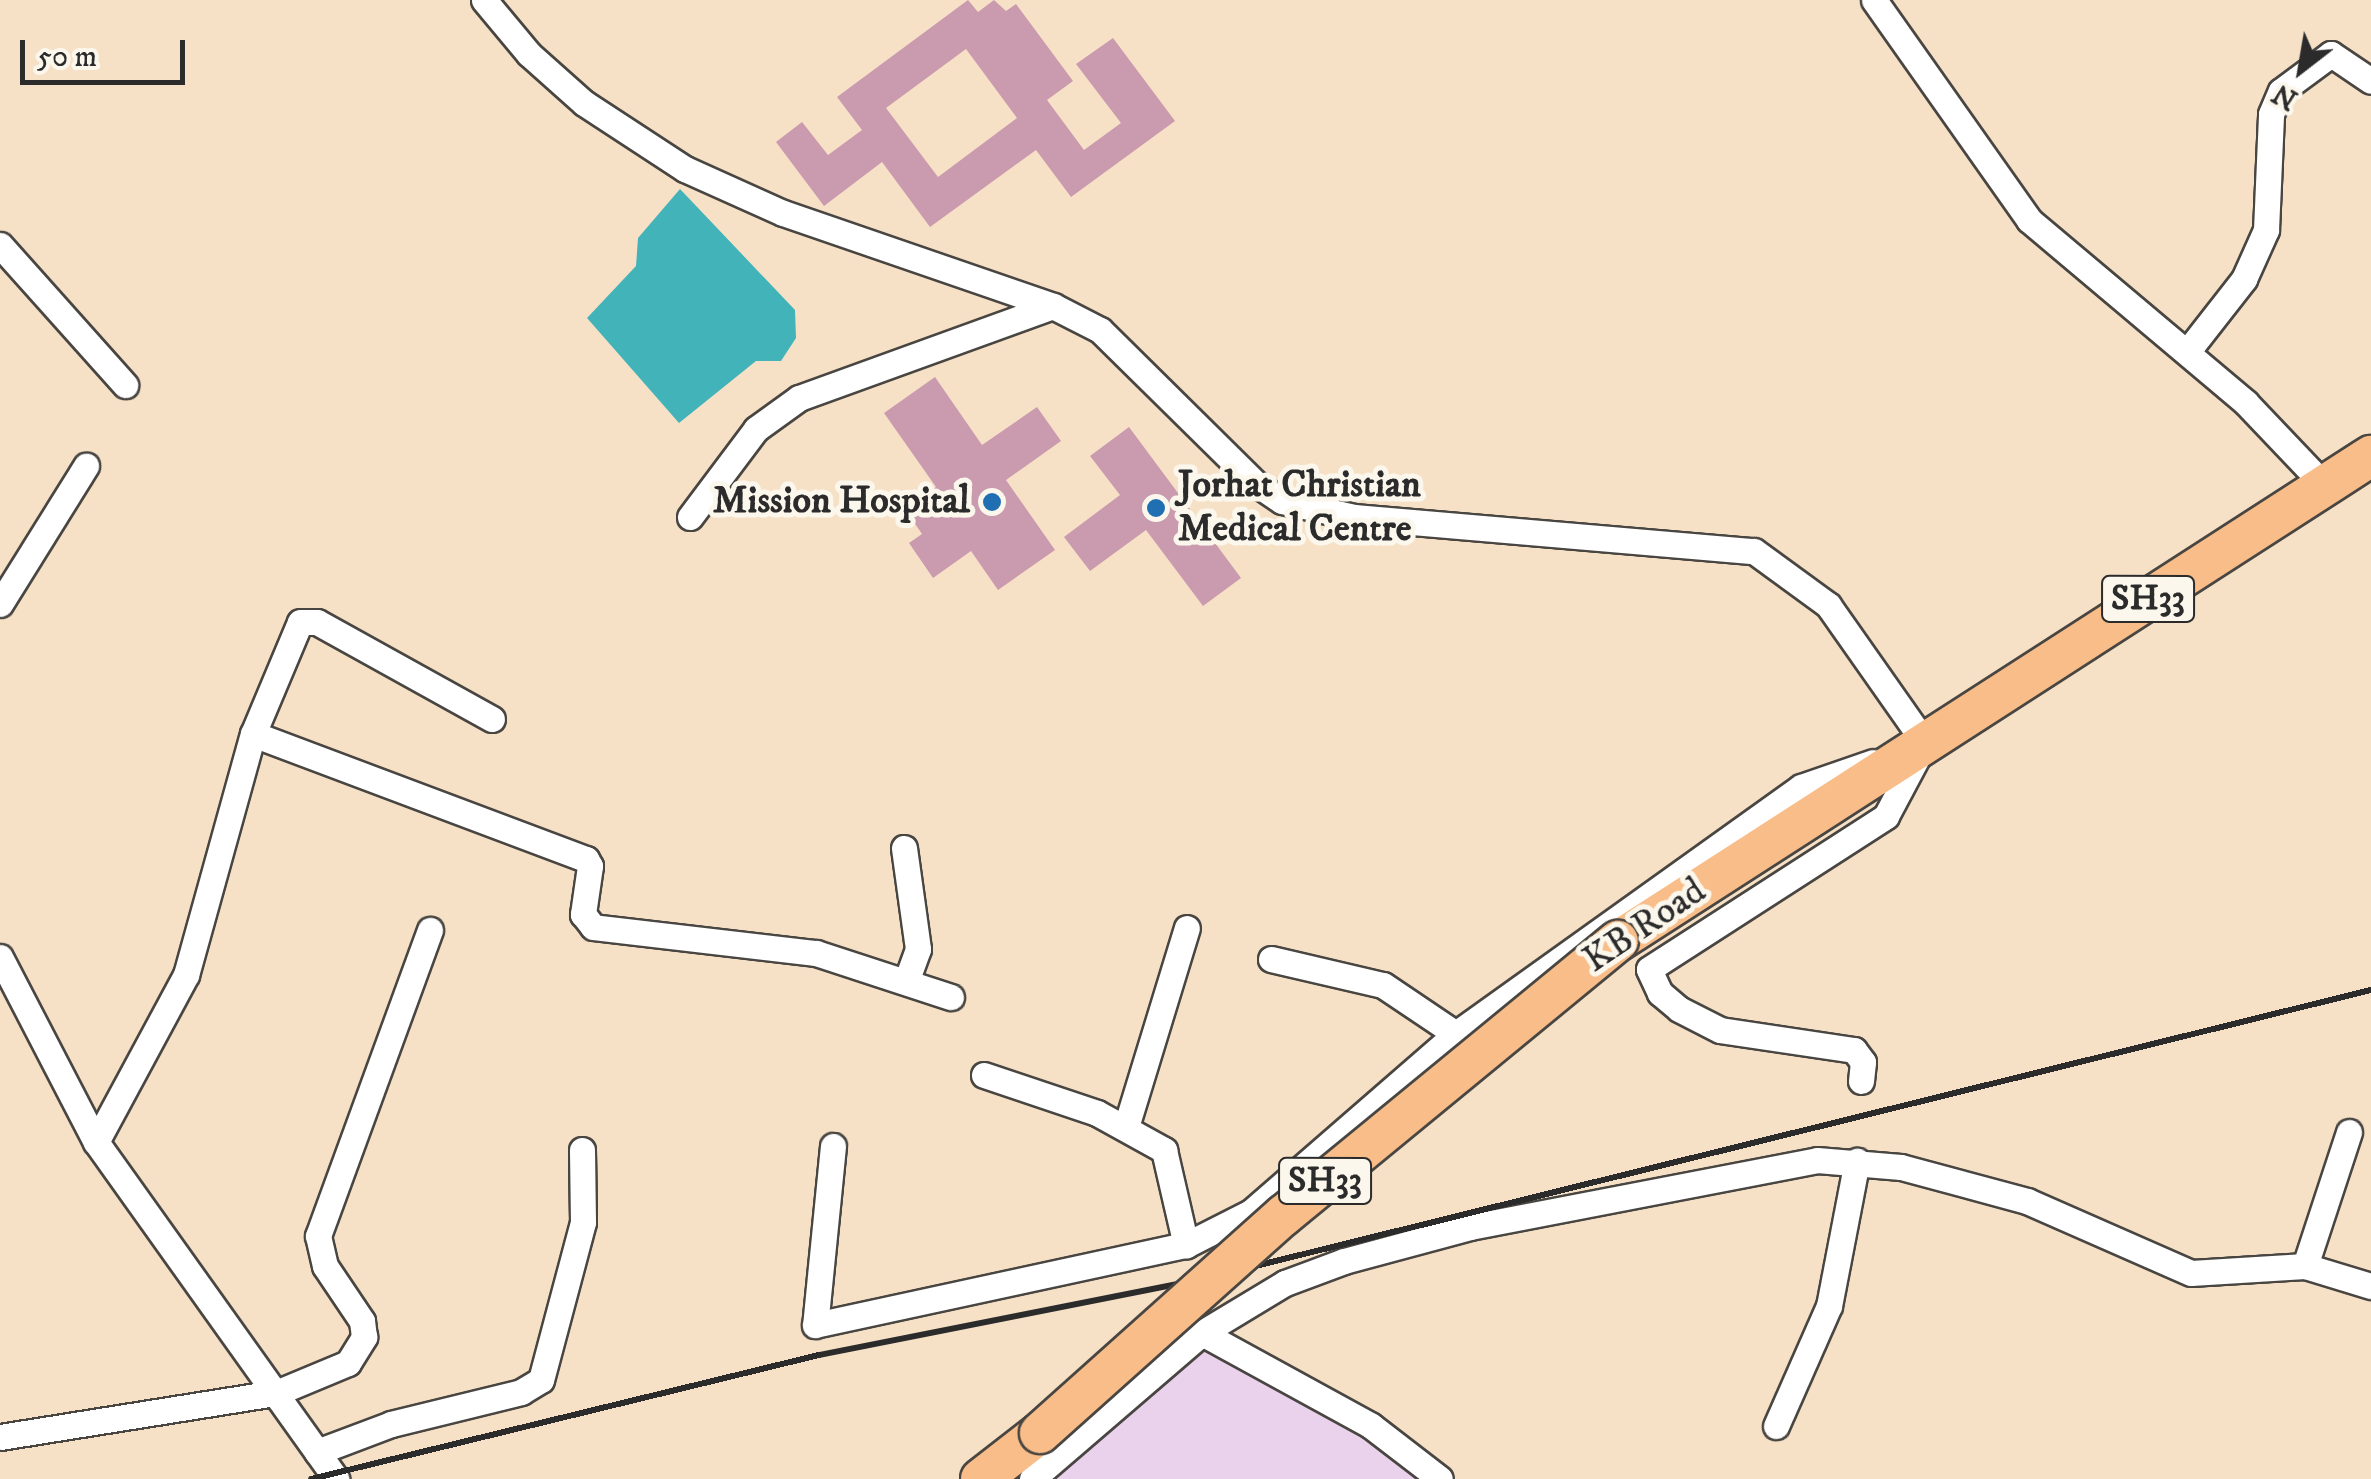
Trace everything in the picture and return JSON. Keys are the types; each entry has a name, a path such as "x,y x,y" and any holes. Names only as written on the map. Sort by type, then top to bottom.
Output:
{"main road":[{"name":"KB Road","path":"980,1479 1572,976 2371,456"}],"street":[{"path":"484,0 529,54 584,103 685,169 783,213 1052,306 1100,330 1129,354 1255,483 1307,510 1754,551 1828,605 1925,744"},
{"path":"1874,0 2029,220 2082,272 2187,352 2265,421 2324,485"},
{"path":"2187,352 2244,279 2266,230 2271,114 2281,91 2332,54 2371,80"},
{"path":"0,245 125,385"},
{"path":"690,516 756,428 798,398 1052,306"},
{"path":"0,604 86,466"},
{"path":"96,1142 186,975 253,734 295,629 308,619 492,718"},
{"path":"253,734 586,859 590,866 583,914 605,931 816,953 951,997"},
{"path":"833,1146 815,1325 1186,1245 1251,1212 1456,1034 1802,786 1925,744"},
{"path":"1861,1081 1863,1062 1854,1050 1720,1030 1679,1009 1660,993 1649,968 1886,816 1925,744"},
{"path":"904,848 918,948 907,980"},
{"path":"1126,1127 1188,928"},
{"path":"0,1438 276,1393 331,1374 348,1363 364,1337 362,1321 325,1266 318,1236 430,930"},
{"path":"0,957 96,1142 336,1479"},
{"path":"1271,959 1383,985 1456,1034"},
{"path":"984,1076 1126,1127 1169,1158 1186,1245"},
{"path":"2304,1266 2350,1132"},
{"path":"317,1452 392,1424 522,1392 541,1380 584,1222 582,1150"},
{"path":"1776,1426 1829,1306 1857,1161"},
{"path":"1032,1479 1202,1333 1310,1272 1470,1227 1781,1166 1857,1161 1901,1167 2064,1212 2191,1273 2304,1266 2371,1286"},
{"path":"1202,1333 1370,1425 1434,1477"}],"shaded area":[{"path":"1177,1337 1336,1417 1424,1479 1008,1479"}],"water":[{"path":"680,189 795,310 796,338 781,361 756,361 679,423 587,318 636,266 638,238"}],"building":[{"path":"968,0 978,12 994,0 1006,11 1016,4 1073,81 1047,100 1084,150 1121,123 1076,64 1113,38 1175,121 1071,197 1036,150 930,227 882,162 824,206 776,142 802,122 828,155 862,130 837,97","holes":["966,49 1017,118 938,177 886,108"]},
{"path":"935,377 982,445 1037,407 1061,441 1006,480 1055,550 998,590 971,551 933,578 909,543 922,534 905,509 936,487 884,413"},
{"path":"1129,427 1241,578 1203,606 1146,530 1090,571 1064,537 1120,495 1090,456"}],"railway":[{"path":"311,1479 819,1355 1207,1278 2371,990"}],"place":[{"name":"Mission Hospital","path":"992,502"},
{"name":"Jorhat Christian Medical Centre","path":"1156,508"}]}
